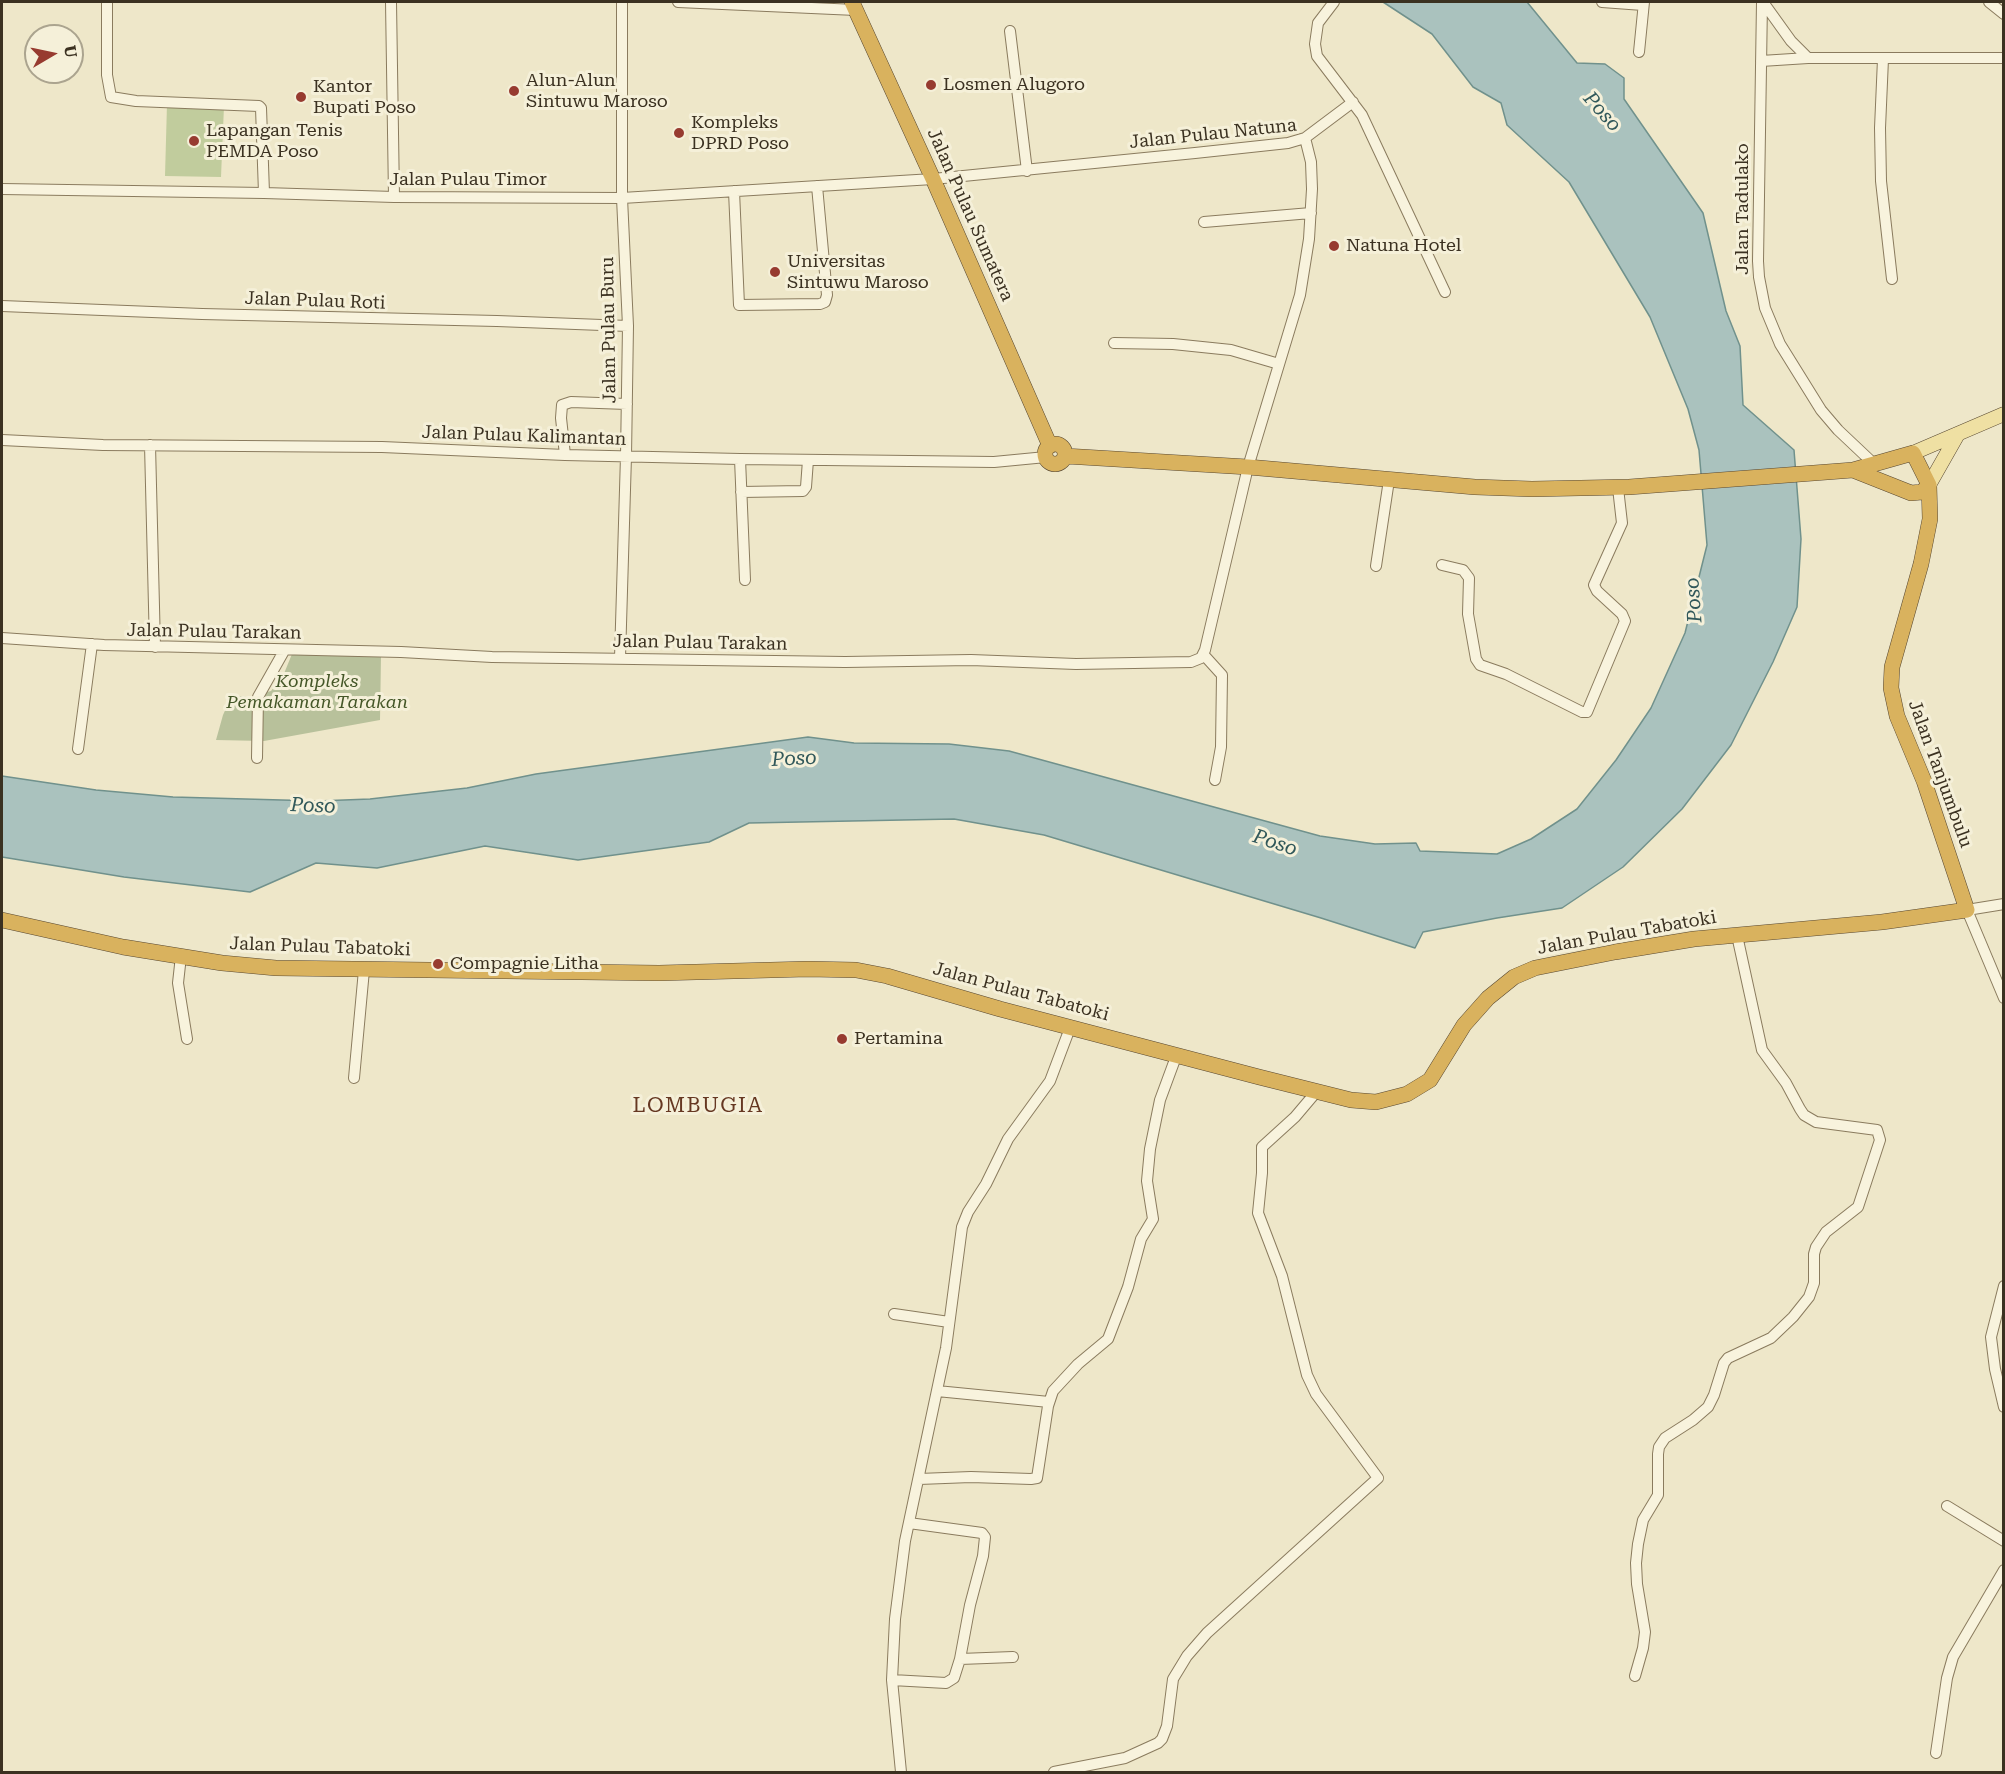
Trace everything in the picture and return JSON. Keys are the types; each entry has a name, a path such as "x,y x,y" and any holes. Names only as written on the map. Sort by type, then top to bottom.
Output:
{"highway":[{"name":"Jalan Pulau Sumatera","path":"854,5 933,179 1048,452"},
{"path":"1048,452 1059,445 1064,450 1065,456 1248,467 1389,480 1532,489 1623,488 1853,470 1913,453 1929,485 1922,492 1911,493 1853,470"},
{"path":"1891,460 1902,482 1930,509"},
{"name":"Jalan Tanjumbulu","path":"1929,485 1929,531 1922,564 1892,667 1891,688 1897,716 1924,781 1967,910"},
{"name":"Jalan Pulau Tabatoki","path":"2,920 123,946 254,967 659,973 856,970 887,976 1070,1028 1351,1100 1376,1102 1407,1094 1430,1080 1464,1026 1488,998 1514,977 1535,968 1652,945 1882,922 1967,910"}],"main road":[{"path":"1913,453 2004,414"},
{"path":"1929,485 1958,434"}],"street":[{"path":"107,2 107,75 111,97 136,101 259,106 261,108 264,193"},
{"path":"391,2 394,197"},
{"name":"Jalan Pulau Buru","path":"620,658 628,326 622,198 622,2"},
{"path":"678,2 854,5"},
{"path":"1334,2 1318,23 1316,52 1323,67 1353,102 1365,121 1445,292"},
{"path":"1602,2 1644,3 1639,52"},
{"path":"1762,2 1791,41 1808,58"},
{"name":"Jalan Tadulako","path":"1762,2 1758,261 1761,292 1780,344 1821,410 1838,430 1874,464"},
{"path":"1989,2 2004,14"},
{"path":"1010,31 1027,171"},
{"path":"1761,61 1808,58 2004,58"},
{"path":"1883,59 1880,129 1881,181 1892,279"},
{"path":"1305,138 1353,102"},
{"name":"Jalan Pulau Natuna","path":"933,179 1288,143 1305,138 1311,162 1311,213 1304,276 1248,467"},
{"name":"Jalan Pulau Timor","path":"2,189 394,197 622,198 933,179"},
{"path":"734,191 739,305 820,304 825,302 827,295 817,186"},
{"path":"1204,222 1311,213"},
{"name":"Jalan Pulau Roti","path":"2,306 202,315 628,326"},
{"path":"1114,343 1173,344 1231,350 1279,364"},
{"path":"565,455 562,405 571,402 627,404"},
{"name":"Jalan Pulau Kalimantan","path":"2,440 81,444 382,447 565,455 808,460 994,462 1048,452"},
{"path":"150,445 155,647"},
{"path":"740,459 745,580"},
{"path":"741,492 803,491 806,487 808,460"},
{"path":"1215,780 1221,747 1222,675 1203,654 1248,467"},
{"path":"1376,566 1389,480"},
{"path":"1442,565 1463,570 1469,578 1468,614 1476,659 1480,665 1522,681 1582,712 1587,712 1625,621 1622,614 1597,591 1594,585 1622,523 1623,488"},
{"name":"Jalan Pulau Tarakan","path":"2,638 155,647 367,651 492,657 845,662 971,660 1076,664 1184,663 1197,660 1203,654"},
{"path":"78,749 92,644"},
{"path":"257,758 258,697 284,651"},
{"path":"2004,904 1967,910 2004,998"},
{"path":"1635,1676 1645,1632 1636,1563 1643,1520 1659,1495 1659,1447 1665,1438 1708,1407 1724,1362 1728,1358 1771,1338 1790,1321 1809,1297 1814,1283 1816,1247 1826,1232 1858,1207 1880,1140 1877,1130 1816,1122 1804,1115 1786,1083 1762,1050 1738,940 1735,936"},
{"path":"181,956 178,983 187,1039"},
{"path":"354,1078 364,970"},
{"path":"901,1773 892,1680 895,1619 905,1541 937,1391 962,1227 1008,1139 1050,1081 1070,1028"},
{"path":"919,1479 971,1477 1036,1479 1049,1402 1059,1383 1078,1364 1106,1342 1121,1308 1142,1239 1154,1219 1148,1186 1148,1170 1160,1100 1177,1054"},
{"path":"1054,1773 1125,1758 1158,1743 1167,1726 1173,1679 1187,1656 1207,1633 1378,1478 1316,1394 1306,1376 1282,1276 1258,1213 1262,1147 1295,1117 1317,1091"},
{"path":"2004,1286 1991,1337 1995,1369 2004,1407"},
{"path":"894,1314 949,1322"},
{"path":"937,1391 1049,1402"},
{"path":"1947,1506 2004,1541"},
{"path":"892,1680 949,1683 955,1677 970,1605 982,1566 984,1535 981,1533 909,1523"},
{"path":"1936,1753 1947,1678 1953,1657 2004,1570"},
{"path":"960,1659 1013,1657"}],"green space":[{"name":"Lapangan Tenis PEMDA Poso","path":"167,104 224,106 221,177 165,176"},
{"name":"Kompleks Pemakaman Tarakan","path":"292,654 381,655 380,720 264,741 216,740 232,695 248,697 271,691 283,676"}],"water":[{"name":"Poso","path":"1383,2 1527,2 1577,63 1605,64 1624,78 1624,99 1703,213 1726,311 1740,346 1743,405 1794,450 1801,539 1797,607 1773,662 1731,745 1682,809 1623,867 1562,908 1423,932 1415,948 1044,835 954,819 749,823 709,842 578,860 485,846 377,868 316,863 250,892 124,877 2,857 2,776 96,790 173,797 318,801 370,799 467,788 536,774 808,737 854,743 949,744 1009,751 1320,836 1375,844 1416,843 1420,851 1497,854 1531,839 1577,809 1616,760 1651,708 1685,633 1707,545 1699,450 1688,409 1650,317 1569,182 1507,125 1501,103 1473,87 1432,34"}],"place":[{"name":"Losmen Alugoro","path":"931,85"},
{"name":"Alun-Alun Sintuwu Maroso","path":"514,91"},
{"name":"Kantor Bupati Poso","path":"301,97"},
{"name":"Kompleks DPRD Poso","path":"679,133"},
{"name":"Lapangan Tenis PEMDA Poso","path":"194,141"},
{"name":"Natuna Hotel","path":"1334,246"},
{"name":"Universitas Sintuwu Maroso","path":"775,272"},
{"name":"Compagnie Litha","path":"438,964"},
{"name":"Pertamina","path":"842,1039"}],"district":[{"name":"LOMBUGIA","path":"698,1106"}]}
